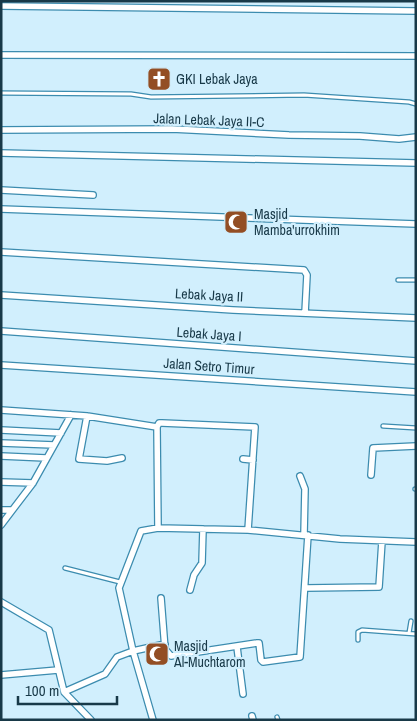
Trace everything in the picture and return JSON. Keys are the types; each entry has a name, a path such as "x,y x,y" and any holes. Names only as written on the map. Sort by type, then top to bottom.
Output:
{"street":[{"path":"1,6 416,11"},
{"path":"1,55 416,56"},
{"name":"Jalan Lebak Jaya II-C","path":"1,130 172,129 399,139 416,137"},
{"path":"1,153 416,163"},
{"path":"1,190 93,195"},
{"path":"1,209 416,224"},
{"path":"1,252 304,270 308,275 305,313"},
{"name":"Lebak Jaya II","path":"1,294 416,318"},
{"name":"Lebak Jaya I","path":"1,331 416,361"},
{"name":"Jalan Setro Timur","path":"1,365 416,392"},
{"path":"1,410 88,416 157,427"},
{"path":"1,525 33,483 71,415"},
{"path":"88,416 79,459 107,462 122,458"},
{"path":"158,528 157,427 160,423 255,427 248,530"},
{"path":"1,430 61,433"},
{"path":"1,443 54,445"},
{"path":"370,475 375,447 416,446"},
{"path":"1,456 46,458"},
{"path":"243,459 253,460"},
{"path":"160,598 166,652 174,657 258,643 263,662 301,656 300,631 306,588 306,535 305,489 300,476"},
{"path":"1,482 33,483"},
{"path":"1,510 12,510"},
{"path":"153,720 122,606 120,582 139,532 158,528 248,530 416,542"},
{"path":"190,590 194,575 202,563 203,529"},
{"path":"306,588 379,588 382,541"},
{"path":"1,602 49,630 64,692 91,720"},
{"path":"64,692 104,674 117,657 133,651 165,644"},
{"path":"237,646 243,694"},
{"path":"1,675 58,670"}],"lane":[{"path":"1,93 131,94 170,97 304,95 416,104"},
{"path":"398,280 416,280"},
{"path":"383,426 416,428"},
{"path":"66,568 120,582"},
{"path":"409,633 410,621"},
{"path":"358,640 358,632 362,630 416,634"}],"place":[{"name":"GKI Lebak Jaya","path":"159,79"},
{"name":"Masjid Mamba'urrokhim","path":"236,222"},
{"name":"Masjid Al-Muchtarom","path":"157,654"}]}
